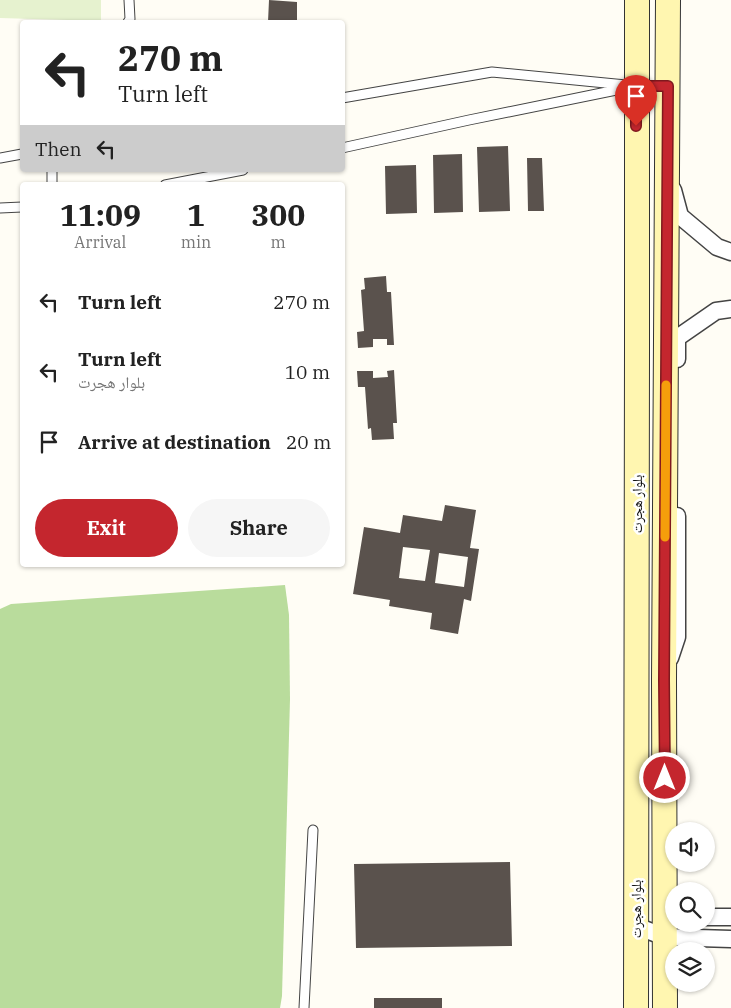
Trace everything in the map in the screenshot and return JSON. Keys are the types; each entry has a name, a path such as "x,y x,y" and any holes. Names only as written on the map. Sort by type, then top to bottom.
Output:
{"main road":[{"name":"بلوار هجرت","path":"636,0 638,265 636,1008"},
{"name":"بلوار هجرت","path":"667,882 664,680 668,0"},
{"path":"636,86 668,86"},
{"name":"بلوار هجرت","path":"665,1008 668,932"}],"street":[{"path":"668,169 680,216 717,247 731,252"},
{"path":"664,680 676,636 677,338 716,311 731,309"},
{"path":"715,917 731,917"},
{"path":"636,926 665,923"},
{"path":"703,932 731,939"}],"lane":[{"path":"129,0 129,20"},
{"path":"345,97 492,72 636,86"},
{"path":"345,147 636,86"},
{"path":"0,158 20,154"},
{"path":"181,182 233,172"},
{"path":"0,208 20,208"},
{"path":"304,1008 313,830"}],"green space":[{"path":"0,0 101,0 101,20 0,18"},
{"path":"285,585 289,615 290,699 282,996 280,1008 0,1008 0,609 11,604"}],"building":[{"path":"269,0 297,2 297,20 268,20"},
{"path":"508,146 510,211 479,212 477,147"},
{"path":"462,154 463,212 434,213 433,155"},
{"path":"527,158 542,158 544,211 528,211"},
{"path":"416,165 417,213 386,214 385,166"},
{"path":"386,276 387,292 391,292 394,345 387,345 387,339 373,339 373,347 358,348 357,332 364,331 361,290 365,289 364,278"},
{"path":"394,370 397,423 393,423 394,439 372,440 371,428 368,429 365,387 358,387 357,371 373,371 373,378 388,377 387,371"},
{"path":"445,505 476,510 470,548 479,549 471,601 464,599 458,634 430,629 432,613 389,606 390,600 353,594 364,527 400,533 403,515 442,521","holes":["403,547 430,550 425,581 399,578","439,553 468,557 464,587 435,583"]},
{"path":"510,862 512,946 356,948 354,864"},
{"path":"374,998 442,998 442,1008 374,1008"}],"slow traffic":[{"path":"665,537 666,385"}],"route":[{"path":"636,126 636,86 668,86 665,778"}]}
